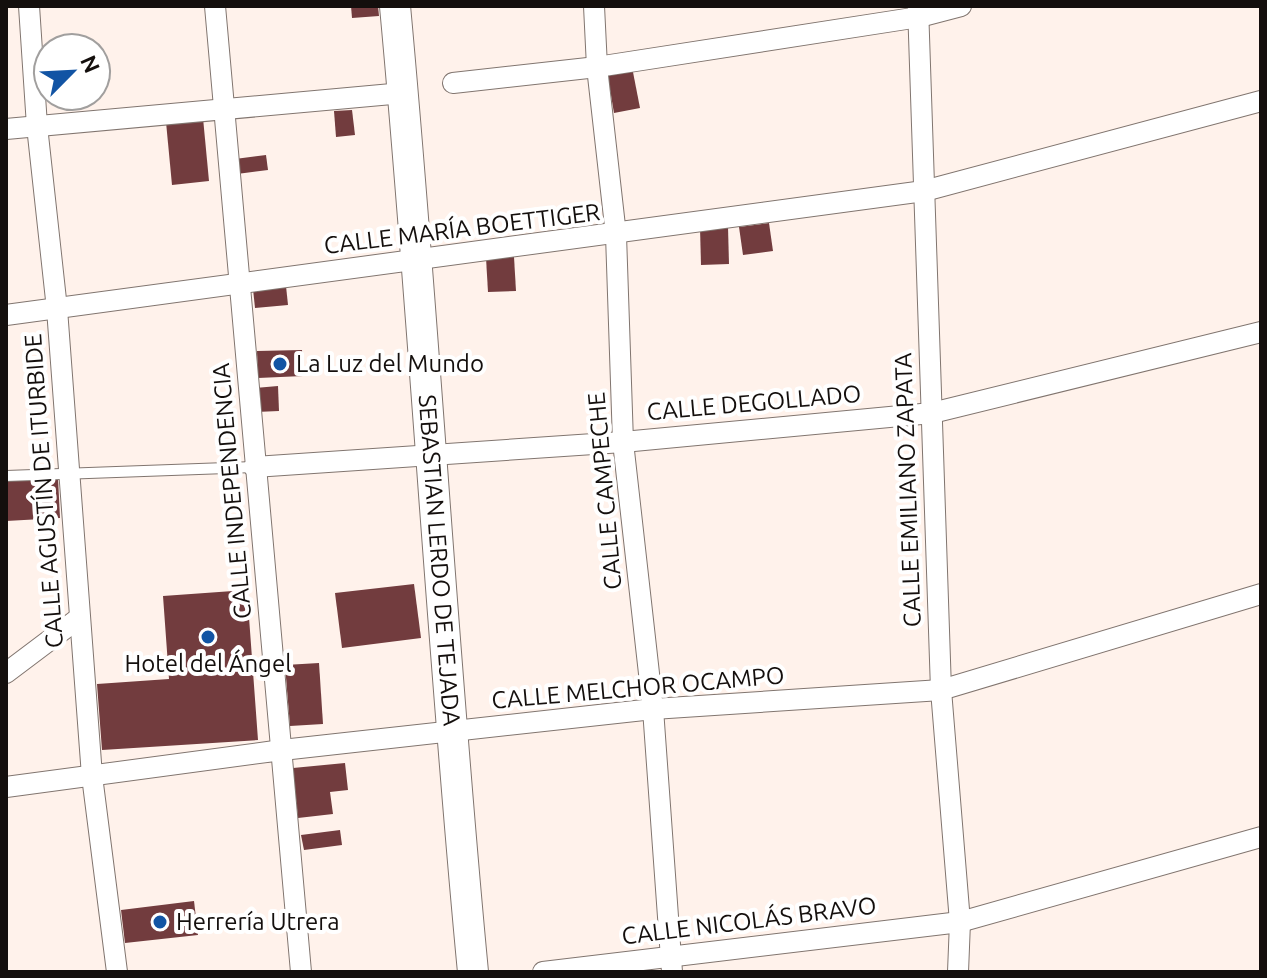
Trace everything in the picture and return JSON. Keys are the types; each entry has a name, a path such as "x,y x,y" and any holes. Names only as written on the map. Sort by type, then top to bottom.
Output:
{"main road":[{"name":"SEBASTIAN LERDO DE TEJADA","path":"395,6 414,261 434,455 450,732 473,972"}],"street":[{"name":"CALLE AGUSTÍN DE ITURBIDE","path":"29,6 37,126 57,309 92,776 117,972"},
{"name":"CALLE INDEPENDENCIA","path":"215,6 301,972"},
{"name":"CALLE CAMPECHE","path":"594,6 597,67 616,235 623,442 653,709 672,964"},
{"path":"453,83 597,67 961,6"},
{"name":"CALLE EMILIANO ZAPATA","path":"918,11 941,690 960,922 958,972"},
{"path":"6,129 403,93"},
{"name":"CALLE MARÍA BOETTIGER","path":"6,315 924,191 1261,101"},
{"name":"CALLE DEGOLLADO","path":"254,467 623,442 932,413 1261,332"},
{"name":"CALLE MELCHOR OCAMPO","path":"6,787 282,750 653,709 941,690 1261,594"},
{"path":"6,673 79,618"},
{"name":"CALLE NICOLÁS BRAVO","path":"543,972 672,964 960,922 1261,837"}],"lane":[{"name":"CALLE DEGOLLADO","path":"6,476 254,467"}],"building":[{"path":"351,6 378,6 379,16 352,18"},
{"path":"632,67 640,108 614,113 607,72"},
{"path":"352,110 355,135 336,137 334,111"},
{"path":"203,118 209,181 172,185 166,122"},
{"path":"266,155 268,170 237,174 235,159"},
{"path":"769,223 773,251 743,255 739,227"},
{"path":"700,227 728,227 729,264 701,265"},
{"path":"514,257 516,291 488,292 486,258"},
{"path":"286,286 288,305 255,308 253,289"},
{"name":"La Luz del Mundo","path":"302,350 303,376 258,378 257,351"},
{"path":"278,386 279,411 256,412 255,388"},
{"path":"58,478 60,518 6,521 6,480"},
{"path":"414,584 421,638 342,648 335,593"},
{"name":"Hotel del Ángel","path":"247,590 258,740 102,750 97,684 169,679 163,596"},
{"path":"319,663 323,724 290,726 285,665"},
{"path":"345,763 348,790 330,792 333,814 298,818 293,768"},
{"path":"340,830 342,845 304,850 301,835"},
{"name":"Herrería Utrera","path":"194,901 198,935 125,943 121,910"}],"place":[{"name":"La Luz del Mundo","path":"280,364"},
{"name":"Hotel del Ángel","path":"208,637"},
{"name":"Herrería Utrera","path":"160,922"}]}
